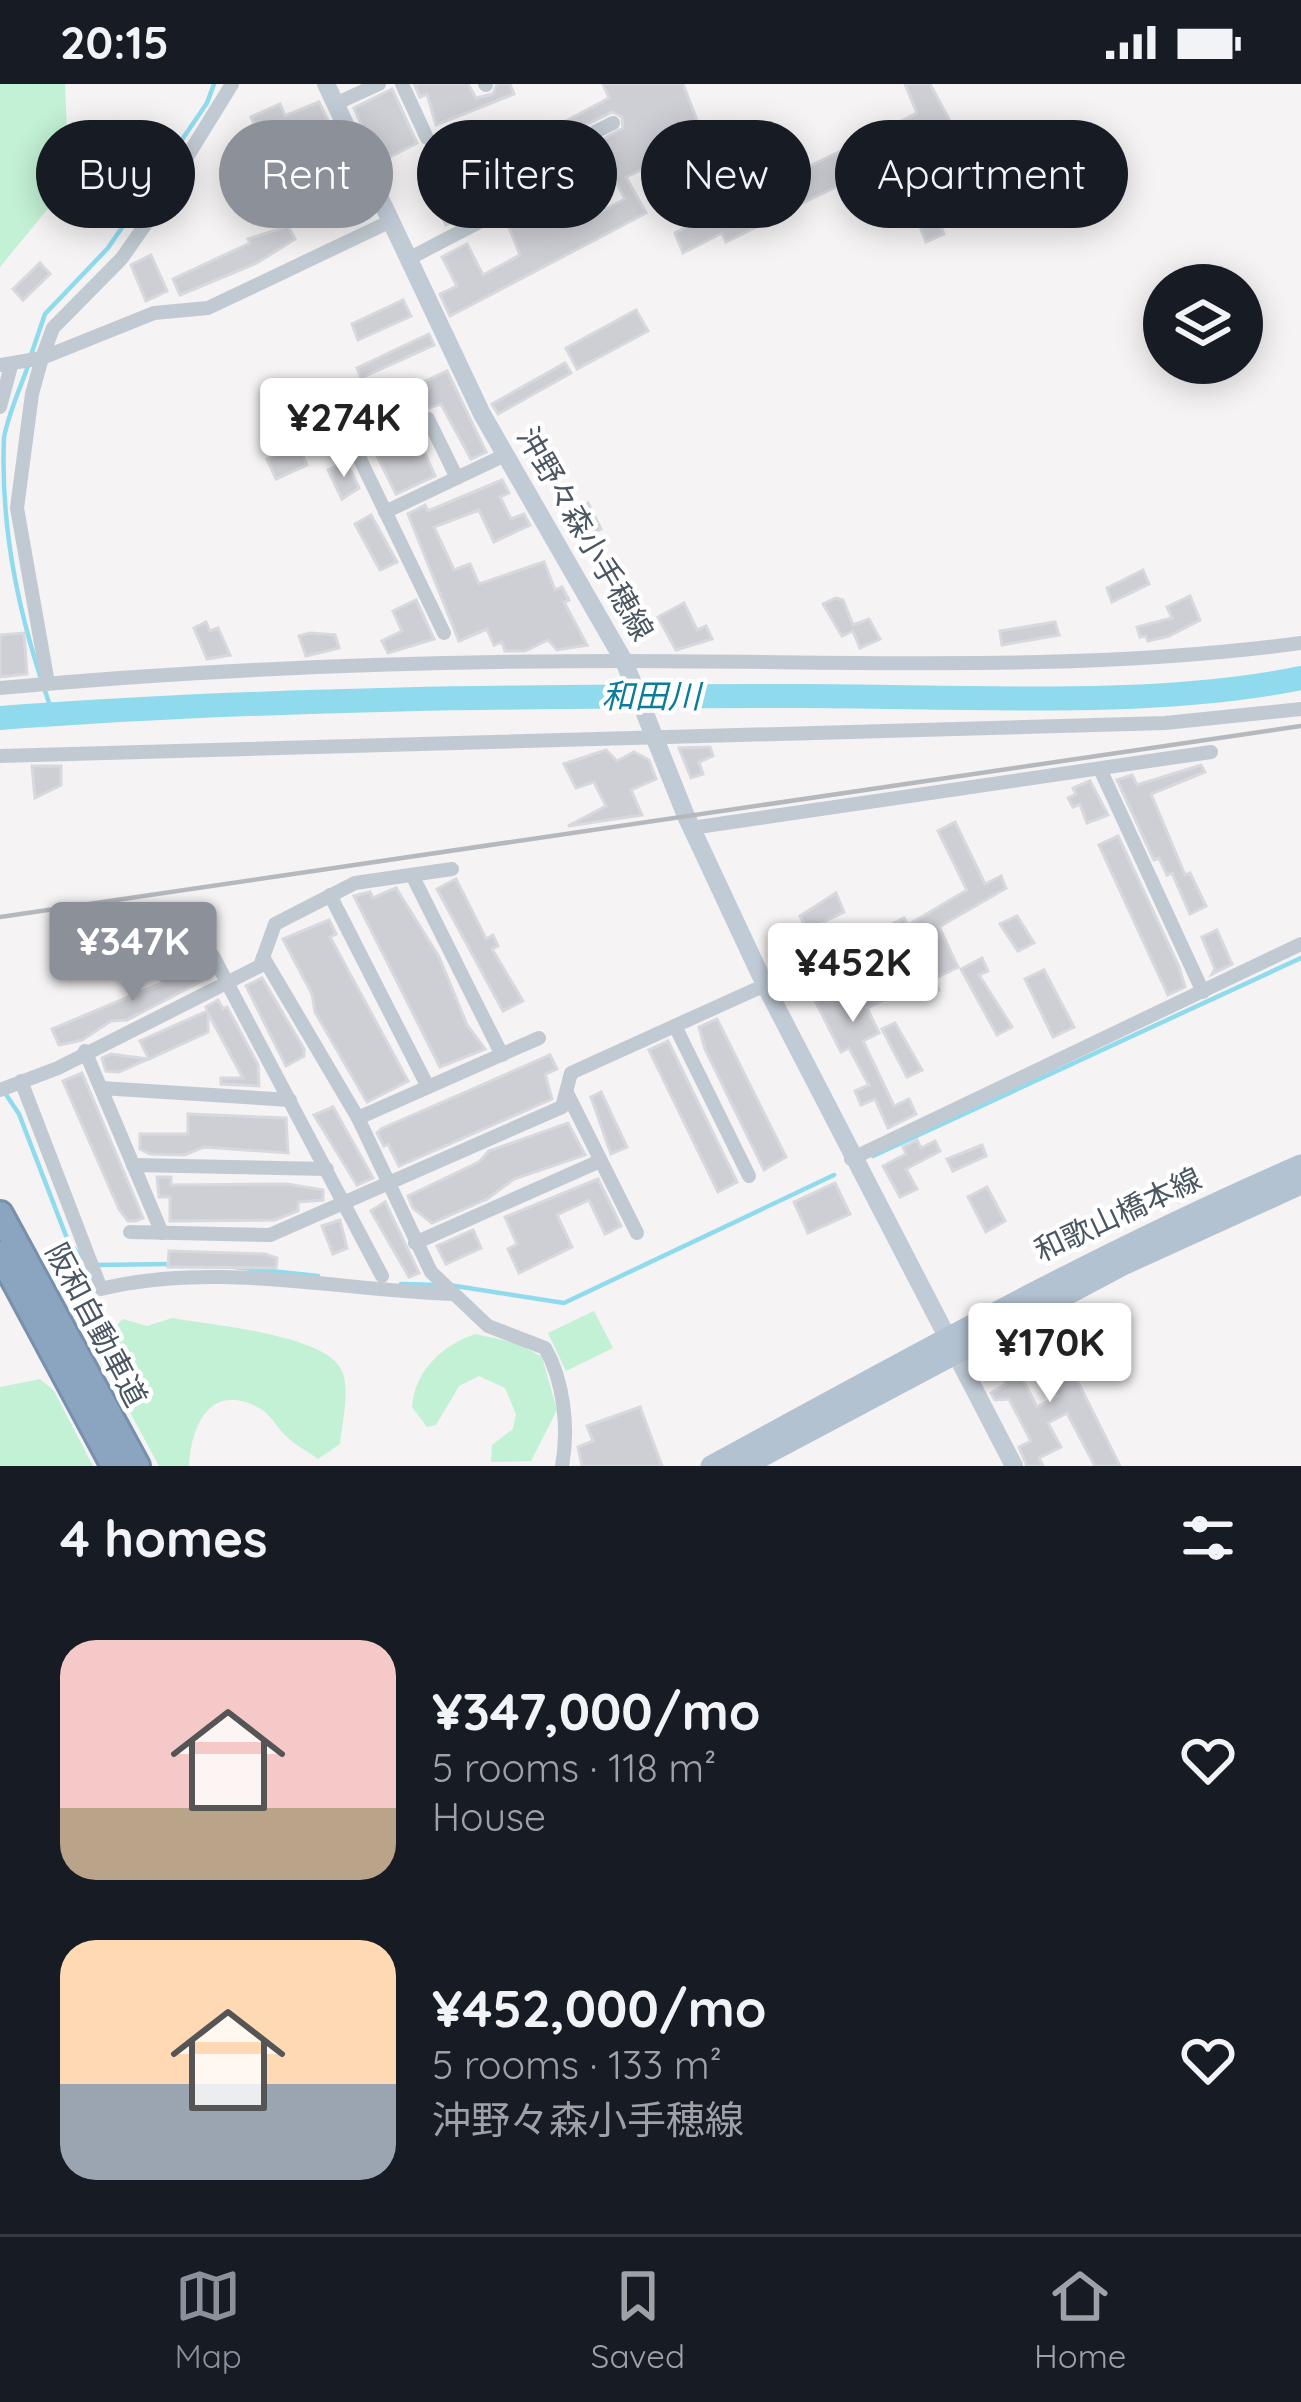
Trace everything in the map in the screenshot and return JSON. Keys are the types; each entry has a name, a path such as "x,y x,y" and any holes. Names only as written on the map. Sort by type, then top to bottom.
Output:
{"highway":[{"name":"阪和自動車道","path":"0,1214 137,1466"},
{"name":"阪和自動車道","path":"0,1254 114,1466"}],"main road":[{"name":"沖野々森小手穂線","path":"326,84 343,120"},
{"name":"沖野々森小手穂線","path":"393,222 505,455 626,665 691,828 765,986 1014,1466"},
{"name":"和歌山橋本線","path":"744,1466 1106,1251 1301,1165"},
{"name":"和歌山橋本線","path":"711,1466 948,1345 1301,1184"}],"street":[{"path":"48,683 17,508 32,394 43,358 53,328 122,258 232,84"},
{"path":"335,104 379,84"},
{"path":"402,84 419,120"},
{"path":"0,407 6,365 43,358 154,314 208,308 375,228"},
{"path":"410,258 468,228"},
{"path":"428,419 457,478"},
{"path":"356,453 444,633"},
{"path":"385,512 505,455"},
{"path":"0,688 626,665 1184,658 1301,643"},
{"path":"0,756 650,730 1166,723 1301,709"},
{"path":"691,828 1211,752"},
{"path":"1100,769 1204,992"},
{"path":"0,1090 260,965 274,924 355,883 452,869"},
{"path":"412,875 502,1055"},
{"path":"330,896 428,1087"},
{"path":"851,1159 1301,944"},
{"path":"213,956 382,1276"},
{"path":"262,958 358,1118 431,1272 488,1326 545,1348 556,1373 564,1417 562,1466"},
{"path":"130,1232 270,1235 562,1107 571,1073 765,986"},
{"path":"675,1026 748,1176"},
{"path":"358,1118 539,1039"},
{"path":"86,1052 162,1233"},
{"path":"21,1081 101,1289 143,1279 363,1284 452,1294"},
{"path":"101,1088 290,1100"},
{"path":"566,1093 637,1233"},
{"path":"416,1243 600,1161"},
{"path":"133,1165 327,1169"}],"green space":[{"path":"0,84 65,84 66,120 36,120 36,223 0,267"},
{"path":"594,1311 613,1348 566,1371 548,1333"},
{"path":"172,1318 290,1339 330,1357 341,1369 345,1386 340,1444 318,1459 263,1411 228,1400 216,1404 199,1423 189,1466 159,1466 99,1355 100,1341 123,1319 147,1326"},
{"path":"475,1334 517,1343 542,1357 557,1410 531,1461 491,1462 492,1445 513,1429 516,1414 505,1388 479,1376 459,1386 436,1425 427,1427 412,1407 418,1382 432,1361"},
{"path":"40,1379 54,1391 93,1466 0,1466 0,1387"}],"building":[{"path":"414,84 468,84 476,98 493,94 497,84 510,84 514,94 449,120 435,120 427,94 420,97"},
{"path":"603,84 683,84 697,120 641,120 641,170 626,177 641,204 641,216 450,316 440,294 457,286 442,257 467,244 483,275 520,255 509,228 617,228 617,203 625,199 617,184 617,131 623,128 622,117 612,112 596,120 568,120 609,98"},
{"path":"905,84 930,84 950,120 903,120 917,113"},
{"path":"392,89 417,143 393,155 393,120 359,120 354,108"},
{"path":"319,102 328,120 251,117 280,104 285,116"},
{"path":"835,154 835,187 811,199 811,166"},
{"path":"289,228 295,239 257,263 180,295 173,279 250,243 248,239"},
{"path":"685,228 754,228 726,242 722,233 683,253 675,233"},
{"path":"920,228 942,228 944,234 926,242"},
{"path":"151,255 167,291 146,301 131,265"},
{"path":"40,263 50,274 23,300 13,289"},
{"path":"403,300 411,316 358,340 352,324"},
{"path":"636,310 648,331 577,369 566,348"},
{"path":"429,334 434,345 361,378 357,368"},
{"path":"565,363 571,373 498,414 492,404"},
{"path":"447,371 486,452 471,459 441,404 424,409 410,419 435,476 396,494 368,438 345,449 331,425"},
{"path":"298,445 307,465 276,479 267,459"},
{"path":"346,461 359,488 342,499 328,470"},
{"path":"502,480 509,493 500,497 511,519 524,514 530,525 494,542 479,510 434,527 454,570 470,564 479,584 544,562 555,590 562,587 569,600 564,602 587,645 557,650 548,640 525,651 505,651 502,642 494,645 487,629 459,641 408,514 425,505 428,511"},
{"path":"588,503 601,529 584,537 571,513"},
{"path":"371,515 397,562 380,570 355,524"},
{"path":"1143,570 1149,584 1112,602 1107,588"},
{"path":"1190,596 1200,620 1169,636 1148,641 1140,637 1137,627 1172,618 1167,607"},
{"path":"416,600 434,639 388,653 382,641 402,631 393,611"},
{"path":"843,600 853,625 869,619 880,639 860,648 853,631 842,636 823,604"},
{"path":"684,603 697,630 706,626 712,639 676,650 658,617"},
{"path":"206,622 210,631 218,628 230,655 207,659 194,628"},
{"path":"1055,622 1059,635 1002,645 1000,631"},
{"path":"24,633 27,674 0,677 0,635"},
{"path":"335,635 339,648 306,656 299,636"},
{"path":"710,747 713,756 699,762 703,774 691,778 679,748"},
{"path":"606,750 617,761 634,752 649,760 656,779 631,790 642,815 568,826 606,806 594,782 576,788 564,764"},
{"path":"1201,765 1205,772 1151,794 1185,875 1190,873 1206,906 1190,914 1172,873 1167,875 1159,858 1154,860 1117,780 1132,775 1137,785"},
{"path":"32,766 61,766 61,785 35,798"},
{"path":"1090,781 1108,815 1087,823 1080,804 1073,807 1068,798 1076,794 1073,788"},
{"path":"955,822 985,884 1001,876 1006,888 939,927 958,967 934,979 939,990 924,998 890,925 904,918 908,925 967,890 938,831"},
{"path":"1118,836 1179,967 1185,987 1168,995 1099,845"},
{"path":"456,879 486,939 493,935 498,946 492,949 523,1001 503,1011 437,889"},
{"path":"396,888 439,957 467,1025 485,1049 440,1067 354,896 370,892 373,898"},
{"path":"836,893 844,912 807,930 800,916"},
{"path":"1017,916 1034,943 1018,951 1000,924"},
{"path":"329,920 336,934 330,937 408,1081 367,1102 315,1012 312,994 283,939"},
{"path":"1217,930 1232,964 1212,974 1215,969 1202,937"},
{"path":"856,946 862,958 846,968 859,994 879,986 886,999 867,1008 879,1033 863,1041 894,1106 909,1099 916,1114 888,1128 875,1099 861,1105 855,1091 869,1085 849,1048 841,1052 799,969"},
{"path":"982,958 988,971 979,975 1012,1027 997,1035 961,969"},
{"path":"202,959 211,976 127,1020 111,1021 82,1040 59,1045 52,1029 162,983 160,978"},
{"path":"1044,970 1074,1027 1053,1037 1025,979"},
{"path":"262,978 304,1049 304,1056 286,1066 246,986"},
{"path":"218,1000 223,1009 227,1007 258,1065 259,1086 221,1084 221,1078 243,1078 208,1013 208,1032 149,1059 140,1041 207,1011"},
{"path":"717,1019 786,1157 764,1170 705,1049 699,1027"},
{"path":"895,1023 922,1070 907,1077 882,1029"},
{"path":"668,1041 737,1182 718,1192 649,1050"},
{"path":"111,1054 148,1059 119,1072 106,1071 102,1058"},
{"path":"550,1055 557,1069 545,1074 552,1099 399,1166 377,1133 381,1129"},
{"path":"82,1073 143,1218 136,1221 128,1221 119,1209 63,1081"},
{"path":"601,1092 627,1147 611,1154 591,1097"},
{"path":"333,1107 373,1178 357,1185 314,1115"},
{"path":"188,1114 286,1118 288,1153 204,1147 184,1155 150,1154 140,1149 140,1134 188,1134"},
{"path":"568,1123 585,1155 514,1179 487,1199 432,1223 413,1208 408,1196 479,1162 489,1151"},
{"path":"917,1140 921,1148 935,1141 940,1151 906,1169 917,1189 900,1197 883,1166 906,1154 903,1147"},
{"path":"982,1145 986,1156 953,1171 947,1159"},
{"path":"157,1177 171,1177 171,1185 287,1184 323,1190 323,1200 298,1202 298,1211 274,1220 170,1221 170,1197 159,1197"},
{"path":"598,1179 621,1226 605,1234 589,1200 557,1215 572,1247 519,1273 508,1249 517,1244 505,1217"},
{"path":"835,1183 850,1214 808,1233 794,1202"},
{"path":"987,1187 1005,1221 986,1232 968,1197"},
{"path":"385,1202 419,1273 409,1277 371,1211"},
{"path":"340,1220 347,1248 333,1254 322,1226"},
{"path":"473,1230 481,1248 446,1264 437,1246"},
{"path":"169,1251 265,1254 277,1258 276,1268 168,1267"},
{"path":"1052,1343 1080,1386 1120,1466 1095,1466 1067,1413 1048,1423 1061,1447 1039,1458 1043,1466 1027,1466 1019,1447 1031,1441 1009,1399 995,1400 991,1393 1006,1384 996,1364","holes":["1043,1365 1058,1396 1037,1407 1021,1376"]},
{"path":"640,1407 662,1466 582,1466 578,1447 593,1441 587,1426"}],"waterway":[{"path":"31,355 45,314 108,248 207,103 214,84"},
{"path":"28,366 4,438 5,509 22,613 53,714"},
{"name":"和田川","path":"0,718 400,700 1118,697 1243,688 1301,678"},
{"path":"873,1156 1301,958"},
{"path":"3,1090 19,1114 68,1241 82,1258"},
{"path":"449,1285 564,1303 834,1175"},
{"path":"96,1265 169,1264"},
{"path":"234,1267 318,1276"},
{"path":"401,1284 438,1285"}],"railway":[{"path":"0,917 1301,726"}]}
